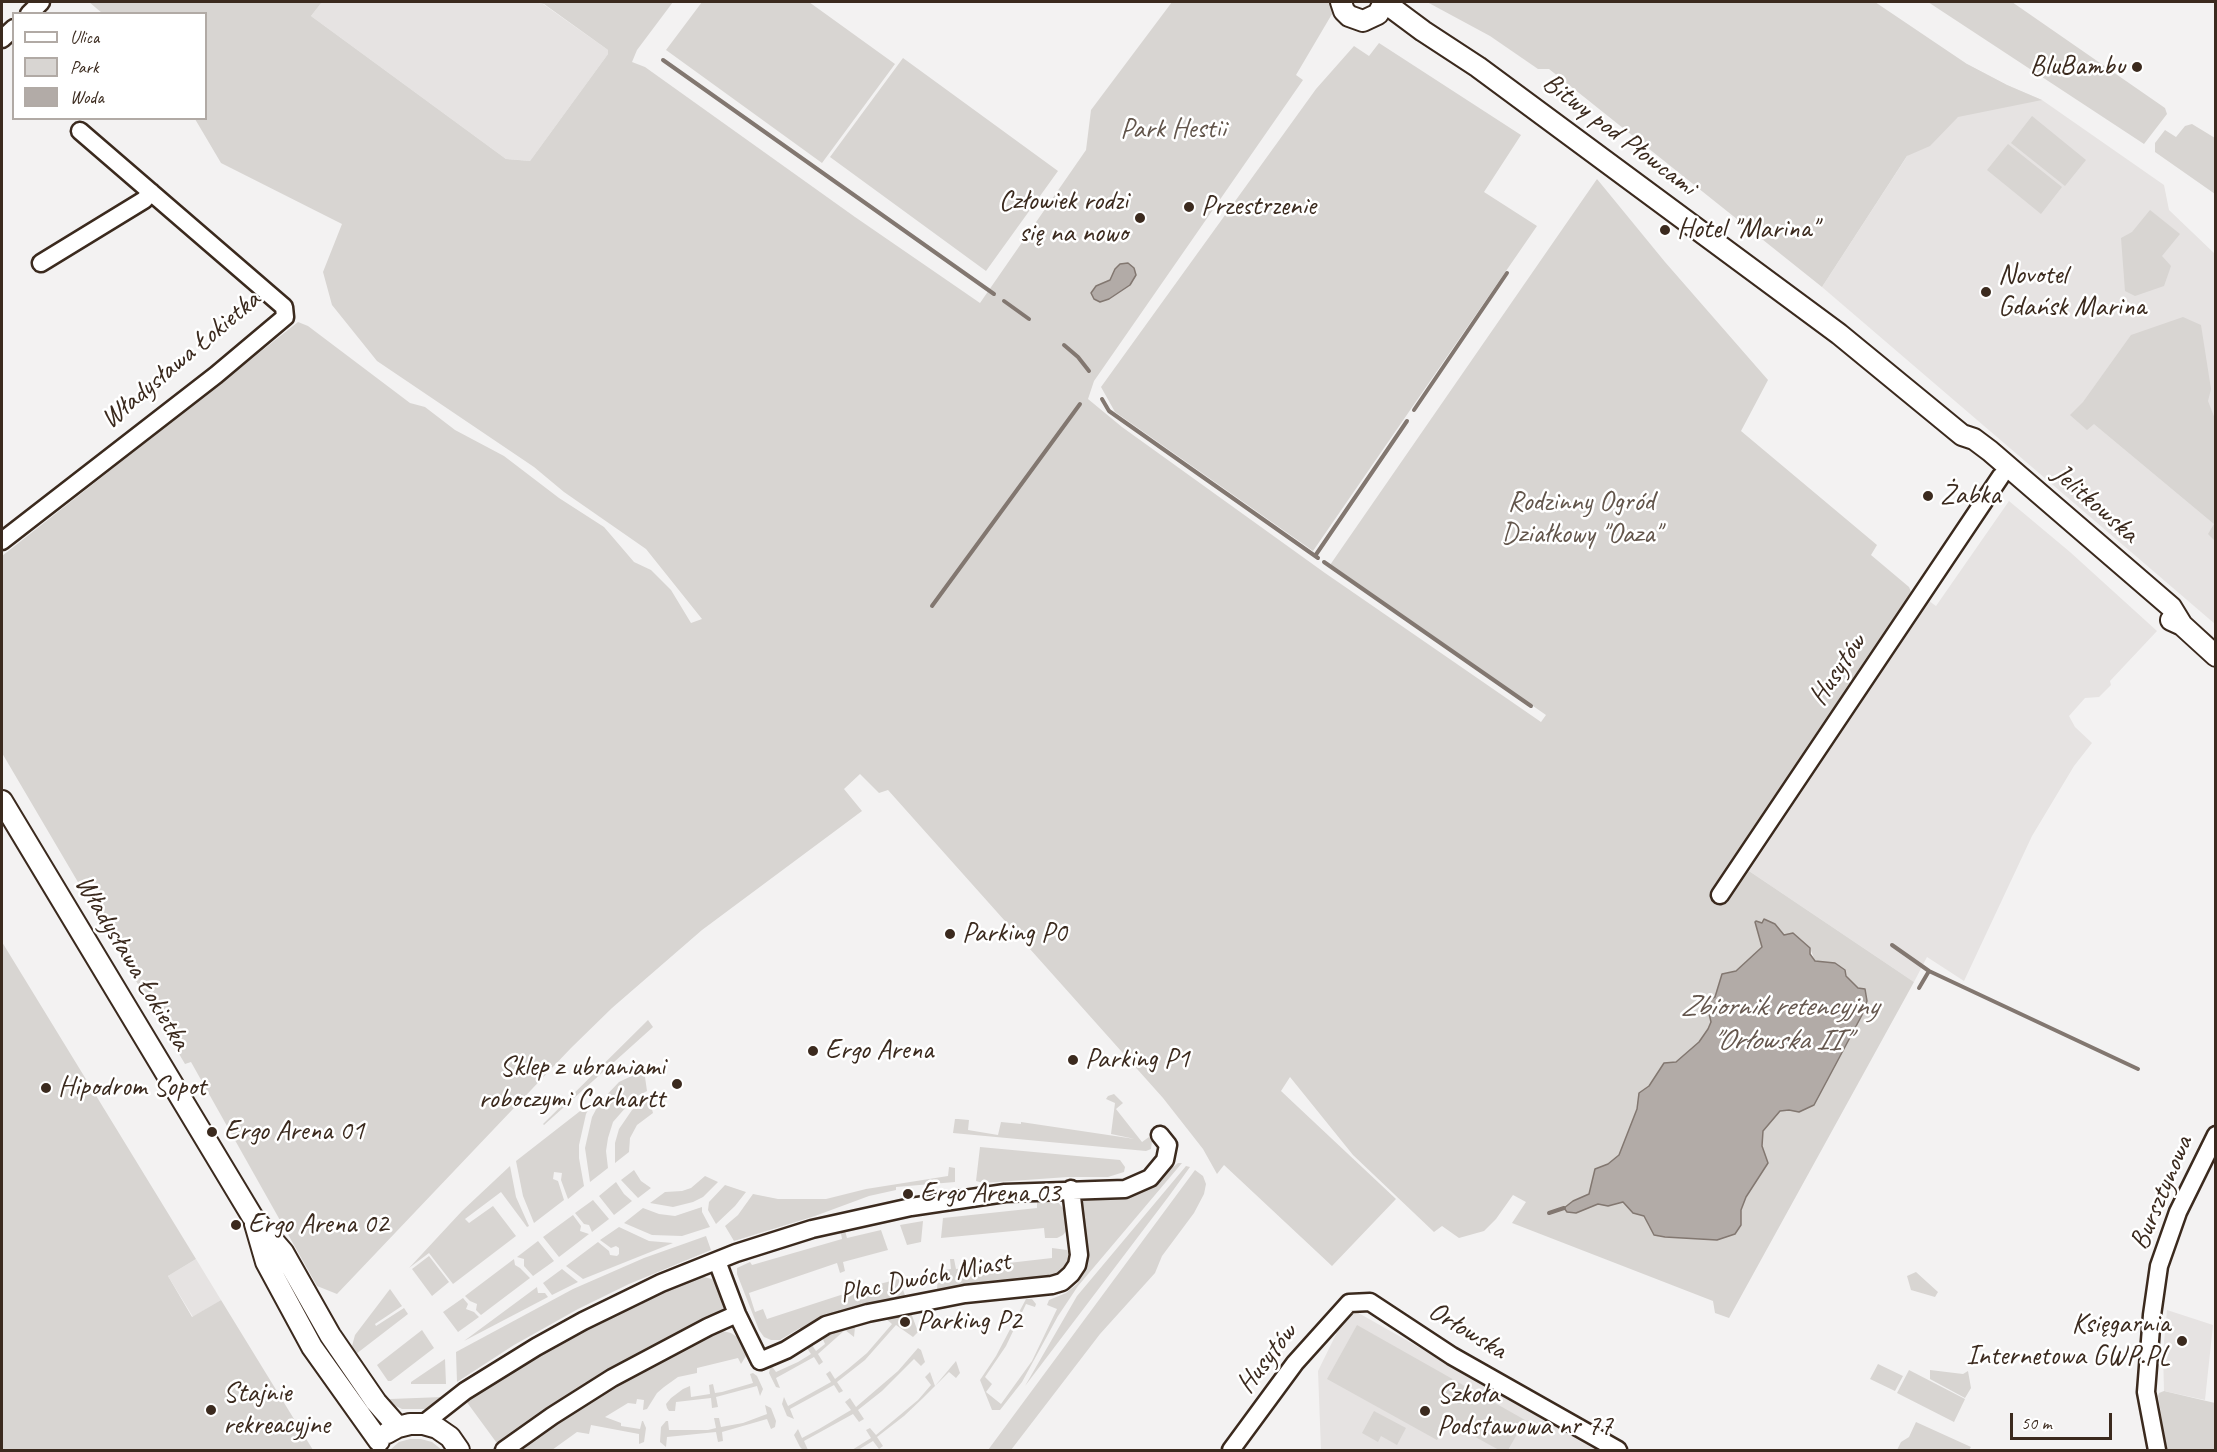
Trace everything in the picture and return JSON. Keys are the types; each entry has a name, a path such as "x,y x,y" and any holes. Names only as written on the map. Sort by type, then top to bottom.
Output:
{"street":[{"path":"1341,2 1344,11 1355,20 1363,21 1382,6"},
{"name":"Bitwy pod Płowcami","path":"1382,6 1487,74 1807,311"},
{"name":"Władysława Łokietka","path":"2,541 216,375 285,317 284,307 80,131"},
{"path":"41,263 144,200 151,192"},
{"name":"Jelitkowska","path":"1807,311 1962,435 1974,439 2000,459 2171,607 2182,625 2216,656"},
{"name":"Jelitkowska","path":"1962,435 1967,449 2086,547 2165,617 2182,625"},
{"name":"Husytów","path":"1720,895 2001,476"},
{"name":"Władysława Łokietka","path":"2,801 252,1216 283,1252 330,1335 376,1402 398,1427"},
{"name":"Bursztynowa","path":"2157,1450 2146,1392 2159,1266 2178,1212 2216,1135"},
{"path":"423,1424 465,1392 574,1326 629,1298 717,1261 812,1229 910,1207 1005,1194 1071,1189 1125,1189 1150,1178 1165,1161 1168,1145 1160,1136"},
{"name":"Plac Dwóch Miast","path":"717,1261 737,1314 760,1361 786,1350 826,1325 858,1316 936,1298 1053,1285 1062,1282 1077,1265 1079,1255 1071,1189"},
{"name":"Władysława Łokietka","path":"252,1216 266,1262 312,1347 376,1446"},
{"name":"Orłowska","path":"1349,1303 1370,1302 1452,1356 1618,1450"},
{"name":"Husytów","path":"1231,1450 1295,1363 1349,1303"},
{"path":"504,1450 612,1378 737,1314"},
{"path":"376,1446 398,1427 423,1424 437,1428 450,1437 459,1450"}],"shaded area":[{"path":"322,2 534,2 543,4 608,50 608,54 530,161 506,159 311,16"},
{"path":"1967,64 2042,100 2164,185 2169,210 2215,254 2215,624 1822,287"},
{"path":"2009,501 2070,552 2157,631 2110,681 2111,685 2099,697 2085,698 2069,716 2075,727 2092,743 2074,766 2032,836 1964,981 1927,957 1914,982 1749,871 1929,601 1936,606"},
{"path":"196,1259 221,1300 193,1317 168,1276"},
{"path":"2167,1310 2213,1325 2205,1400 2164,1391 2163,1353"},
{"name":"Szkoła Podstawowa nr 77","path":"1355,1311 1600,1450 1321,1450 1318,1371 1345,1316"}],"green space":[{"path":"89,2 322,2 311,16 506,159 530,161 608,54 608,50 544,4 534,2 673,2 637,50 632,62 645,67 980,303 1086,150 1091,110 1172,2 1331,2 1332,14 1296,75 1303,80 1094,381 1088,399 1122,427 1325,573 1541,722 1546,715 1330,565 1597,179 1665,262 1768,380 1741,431 1877,545 1871,555 1909,587 1912,594 1714,891 1726,899 1749,871 1914,982 1729,1318 1715,1313 1713,1301 1512,1223 1526,1202 1513,1195 1496,1219 1484,1231 1459,1238 1442,1226 1434,1232 1353,1155 1290,1077 1281,1091 1396,1199 1332,1266 1224,1165 1217,1174 1203,1149 1163,1098 888,790 879,793 860,774 844,789 862,811 702,930 612,1008 571,1048 337,1294 317,1286 191,1062 185,1064 2,753 2,556 298,322 308,326 410,403 425,407 455,430 504,456 559,498 604,527 634,562 651,570 671,590 691,623 702,619 646,549 564,492 534,467 377,361 332,305 323,272 342,224 221,163 196,120 207,120 207,12 101,12","holes":["1755,922 1775,924 1784,935 1800,940 1810,948 1815,961 1835,963 1858,988 1799,1112 1779,1111 1763,1131 1762,1146 1768,1163 1746,1197 1741,1210 1741,1225 1717,1240 1665,1237 1649,1227 1644,1216 1633,1213 1623,1202 1608,1206 1598,1204 1576,1213 1564,1208 1589,1194 1595,1169 1619,1156 1637,1109 1639,1093 1649,1086 1664,1063 1676,1062 1699,1042 1708,1029 1711,1022 1706,1001 1715,997 1722,974 1736,971 1762,946"]},
{"path":"702,2 809,2 895,64 822,163 666,50"},
{"path":"1427,2 1875,2 1967,64 2042,100 1958,117 1930,146 1907,156 1822,287 1549,69 1538,69 1490,36"},
{"path":"1928,2 2012,2 2165,108 2167,114 2144,144"},
{"path":"1379,43 1521,135 1484,192 1537,226 1313,551 1115,412 1101,387 1316,89 1354,46 1369,56"},
{"path":"903,58 1058,171 986,271 830,157"},
{"path":"2032,116 2086,160 2065,186 2011,143"},
{"path":"2192,124 2215,138 2215,194 2155,152 2155,143 2165,130 2176,137 2185,126"},
{"path":"2008,144 2062,187 2041,214 1987,170"},
{"path":"2150,210 2180,234 2162,256 2171,266 2164,286 2135,296 2125,291 2121,238 2132,232"},
{"path":"2183,317 2201,325 2211,389 2208,401 2215,419 2215,541 2208,534 2214,524 2094,424 2087,430 2070,415 2083,402 2131,335"},
{"name":"Hipodrom Sopot","path":"2,942 196,1259 168,1276 192,1317 221,1300 313,1450 2,1450"},
{"path":"648,1020 653,1027 543,1124"},
{"path":"644,1070 647,1091 634,1098 613,1122 606,1151 608,1168 590,1182 585,1148 592,1117 600,1102 619,1082"},
{"path":"1114,1094 1123,1103 1116,1109 1142,1142 1149,1137 1152,1141 1151,1149 1146,1151 953,1133 955,1119 958,1119 969,1120 968,1130 998,1135 1001,1122 1021,1124 1021,1122 1135,1139 1111,1134 1115,1103 1106,1099"},
{"path":"649,1099 653,1113 637,1125 630,1138 629,1152 615,1163 615,1143 619,1129 632,1110"},
{"path":"593,1101 586,1114 579,1145 584,1186 568,1199 561,1180 562,1173 554,1172 553,1179 558,1181 564,1200 534,1223 523,1196 516,1161"},
{"path":"980,1147 1120,1160 1125,1167 1124,1172 1108,1177 1068,1177 983,1183 976,1181"},
{"path":"1178,1163 1182,1163 1078,1286 1058,1316 1022,1382 1000,1410 992,1410 980,1380 996,1356 1026,1299 1032,1299 1036,1304 1035,1307 1026,1304 1006,1346 985,1377 992,1384 986,1392 1001,1404 1032,1361 1057,1309 1047,1305 1049,1300 1066,1293 1077,1284 1083,1274 1086,1256 1081,1210 1083,1201 1089,1196 1158,1180"},
{"path":"510,1166 516,1197 529,1226 527,1227 501,1192 465,1219 469,1223 493,1206 516,1236 453,1284 429,1253 409,1268 462,1211"},
{"path":"1186,1166 1190,1167 1025,1386 1077,1296"},
{"path":"949,1167 955,1168 955,1182 896,1187 896,1190 869,1196 815,1216 734,1241 725,1226 738,1215 753,1194 778,1199 826,1199 866,1189 948,1176"},
{"path":"634,1170 641,1181 651,1188 638,1198 621,1180"},
{"path":"1195,1170 1203,1176 1206,1184 1204,1194 1194,1213 1162,1256 1155,1273 1100,1334 1011,1450 988,1450"},
{"path":"705,1176 718,1182 703,1197 693,1202 673,1207 650,1203 665,1192 691,1188"},
{"path":"616,1182 632,1201 614,1215 599,1196"},
{"path":"725,1185 746,1192 716,1224 708,1210 709,1202"},
{"path":"1047,1197 1056,1200 1068,1214 1068,1229 1057,1238 1045,1238 1044,1228 941,1238 943,1218 1037,1208 1037,1198"},
{"path":"593,1200 609,1219 592,1232 589,1225 584,1224 575,1213"},
{"path":"702,1207 702,1212 710,1227 682,1236 652,1235 624,1223 643,1208 659,1214 675,1216"},
{"path":"573,1215 581,1226 580,1231 589,1234 559,1257 543,1237"},
{"path":"923,1221 921,1242 907,1245 900,1225"},
{"path":"619,1227 649,1241 673,1243 583,1279 566,1266 598,1242 609,1251 610,1255 617,1256 619,1248 616,1246 611,1248 600,1240"},
{"path":"844,1227 847,1238 881,1230 888,1250 843,1262 845,1271 840,1273 837,1263 749,1293 755,1312 763,1309 767,1319 856,1290 854,1280 857,1279 860,1289 899,1279 906,1298 802,1332 800,1328 780,1340 764,1337 759,1330 737,1274 737,1268 750,1262 752,1265 842,1239 840,1228"},
{"path":"706,1236 711,1250 629,1284 578,1309 514,1345 457,1382 456,1352 573,1289 644,1258"},
{"path":"538,1241 554,1261 533,1276 524,1266 524,1259 517,1257"},
{"path":"1052,1248 1067,1250 1071,1256 1069,1268 1054,1278 937,1291 938,1271 951,1269 950,1259 954,1259 956,1269 1052,1258"},
{"path":"429,1256 449,1282 432,1296 412,1269"},
{"path":"514,1259 515,1265 530,1278 481,1315 476,1310 477,1304 465,1296"},
{"path":"562,1269 578,1282 552,1295 543,1283"},
{"path":"1916,1272 1938,1292 1935,1297 1911,1290 1907,1276"},
{"path":"700,1276 712,1279 720,1286 726,1305 723,1314 499,1446 466,1401 506,1373 629,1304"},
{"path":"537,1287 538,1293 545,1293 548,1297 464,1341"},
{"path":"390,1289 402,1306 375,1324 376,1326 404,1308 408,1314 356,1354 352,1346 355,1335"},
{"path":"463,1298 468,1304 466,1309 479,1317 458,1332 443,1312"},
{"path":"910,1310 918,1332 913,1337 896,1325 865,1360 837,1382 843,1391 839,1393 834,1385 790,1409 794,1419 787,1416 782,1404 784,1397 788,1406 831,1382 826,1374 830,1371 835,1379 867,1353 892,1324 885,1318"},
{"path":"851,1324 855,1327 854,1337 845,1330 818,1354 823,1362 819,1365 814,1357 776,1378 780,1388 776,1387 769,1373 771,1365 776,1372 798,1362 811,1354 805,1345 810,1342 816,1351 825,1344 821,1335"},
{"path":"1357,1325 1525,1420 1508,1450 1499,1450 1448,1422 1437,1440 1327,1379"},
{"path":"422,1330 434,1348 388,1381 377,1365"},
{"path":"722,1331 731,1333 740,1339 746,1348 746,1356 741,1364 738,1358 697,1368 697,1373 678,1377 664,1387 657,1393 647,1409 643,1410 644,1400 637,1399 636,1404 628,1403 605,1417 621,1423 621,1426 640,1429 643,1421 646,1428 644,1442 639,1444 639,1434 591,1425 589,1434 577,1432 552,1450 515,1450 620,1380"},
{"path":"918,1348 925,1362 921,1366 914,1359 882,1391 858,1410 864,1419 859,1422 853,1414 804,1441 808,1450 800,1447 794,1435 798,1429 802,1438 851,1410 845,1402 850,1398 856,1407 898,1371"},
{"path":"445,1359 446,1384 411,1384 411,1382"},
{"path":"956,1361 960,1373 956,1378 949,1372 935,1386"},
{"path":"1878,1364 1903,1376 1895,1391 1870,1379"},
{"path":"1909,1370 1965,1399 1954,1422 1897,1393"},
{"path":"1930,1370 1963,1374 1968,1371 1971,1388 1965,1398 1930,1379"},
{"path":"930,1372 935,1386 904,1416 877,1437 883,1446 879,1449 873,1441 858,1450 852,1450 871,1438 866,1430 870,1428 876,1435 918,1400 931,1385 925,1377"},
{"path":"750,1374 757,1376 763,1389 760,1396 757,1386 716,1397 718,1407 712,1408 711,1398 676,1402 675,1411 669,1411 667,1408 666,1404 671,1398 690,1386 691,1397 710,1394 709,1385 713,1384 715,1393 722,1392 753,1383"},
{"path":"2164,1391 2215,1403 2215,1450 2167,1450 2158,1396"},
{"path":"445,1398 433,1407 426,1409 402,1409 387,1402 390,1399"},
{"path":"765,1405 771,1408 776,1421 775,1427 771,1429 767,1419 722,1432 723,1441 718,1442 716,1432 667,1437 666,1447 660,1442 661,1427 666,1421 668,1421 669,1430 708,1430 716,1428 714,1418 719,1418 721,1427 743,1423 767,1414"},
{"path":"1374,1411 1406,1428 1397,1445 1381,1436 1378,1442 1362,1433"},
{"path":"1916,1422 1971,1447 1969,1450 1897,1450 1901,1442 1909,1437"},
{"path":"410,1439 432,1442 442,1450 390,1450 399,1442"}],"water":[{"path":"1128,263 1134,268 1136,275 1130,285 1109,299 1100,302 1094,299 1091,293 1096,286 1110,280 1120,264"},
{"name":"Zbiornik retencyjny \"Orłowska II\"","path":"1764,919 1775,924 1784,935 1793,933 1810,948 1810,954 1815,961 1835,963 1845,970 1846,976 1858,988 1865,989 1867,1001 1862,1015 1814,1105 1799,1112 1780,1111 1763,1131 1762,1146 1768,1163 1746,1197 1741,1210 1741,1225 1735,1234 1717,1240 1654,1235 1644,1216 1633,1213 1623,1202 1608,1206 1598,1204 1576,1213 1567,1212 1564,1208 1589,1194 1595,1169 1608,1164 1619,1155 1637,1109 1639,1093 1649,1086 1664,1063 1676,1062 1699,1042 1708,1029 1711,1022 1706,1001 1715,997 1722,974 1736,971 1762,947 1755,922 1762,923"}],"waterway":[{"path":"663,60 994,294"},
{"path":"1414,410 1507,273"},
{"path":"1004,301 1029,319"},
{"path":"1064,345 1089,371"},
{"path":"1102,399 1109,411 1318,558"},
{"path":"932,606 1080,404"},
{"path":"1315,556 1407,421"},
{"path":"1324,562 1531,706"},
{"path":"1892,945 1929,971 2138,1069"},
{"path":"1919,988 1929,971"},
{"path":"1549,1213 1564,1208"}],"place":[{"name":"BluBambu","path":"2137,67"},
{"name":"Przestrzenie","path":"1189,207"},
{"name":"Człowiek rodzi się na nowo","path":"1140,218"},
{"name":"Hotel \"Marina\"","path":"1665,230"},
{"name":"Novotel Gdańsk Marina","path":"1986,292"},
{"name":"Żabka","path":"1928,496"},
{"name":"Parking P0","path":"950,934"},
{"name":"Ergo Arena","path":"813,1051"},
{"name":"Parking P1","path":"1073,1060"},
{"name":"Sklep z ubraniami roboczymi Carhartt","path":"677,1084"},
{"name":"Hipodrom Sopot","path":"46,1088"},
{"name":"Ergo Arena 01","path":"212,1132"},
{"name":"Ergo Arena 03","path":"908,1194"},
{"name":"Ergo Arena 02","path":"236,1225"},
{"name":"Parking P2","path":"905,1322"},
{"name":"Księgarnia Internetowa GWP.PL","path":"2182,1341"},
{"name":"Stajnie rekreacyjne","path":"211,1410"},
{"name":"Szkoła Podstawowa nr 77","path":"1425,1411"}],"park label":[{"name":"Park Hestii","path":"1173,130"},
{"name":"Rodzinny Ogród Działkowy \"Oaza\"","path":"1581,519"}]}
